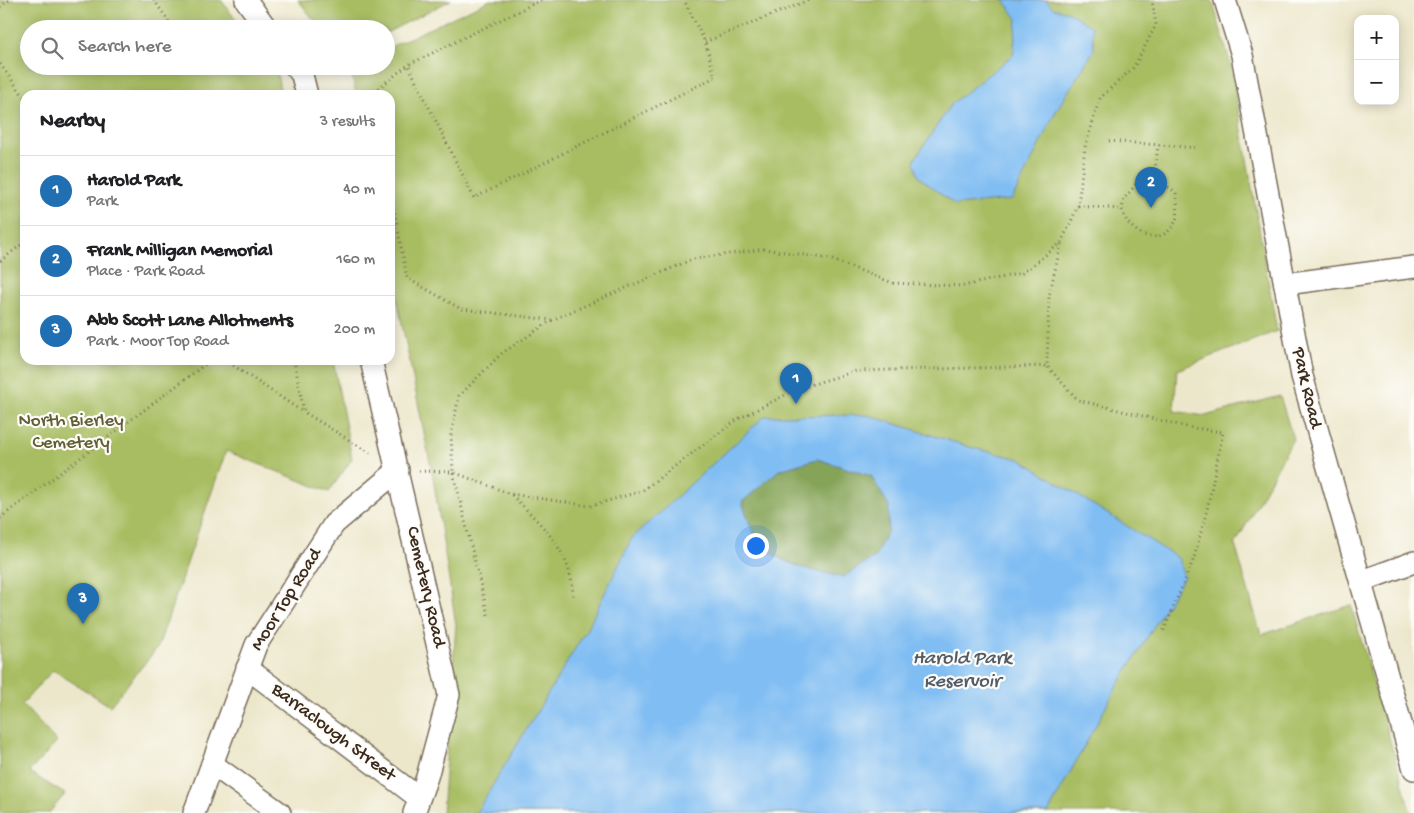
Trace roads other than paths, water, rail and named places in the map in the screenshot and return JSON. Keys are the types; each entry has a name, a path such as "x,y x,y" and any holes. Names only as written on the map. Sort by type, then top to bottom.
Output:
{"street":[{"path":"246,0 260,20"},
{"name":"Park Road","path":"1225,0 1242,55 1302,376 1328,475 1411,746 1414,769"},
{"path":"301,75 306,90"},
{"path":"1285,284 1414,267"},
{"name":"Cemetery Road","path":"372,365 449,694 416,805"},
{"name":"Moor Top Road","path":"194,813 256,645 334,524 398,470"},
{"path":"1362,581 1414,562"},
{"name":"Barraclough Street","path":"247,668 416,805"},
{"path":"212,764 280,813"}],"water":[{"path":"1004,0 1046,0 1053,8 1069,12 1092,27 1094,50 1056,111 1012,200 955,205 919,177 914,161 951,104 1013,55 1017,19"},
{"name":"Harold Park Reservoir","path":"867,415 973,448 1020,459 1178,558 1184,577 1114,692 1048,813 476,813 587,629 632,538 765,416","holes":["817,459 871,476 889,506 888,530 875,557 843,577 794,565 772,553 762,545 755,535 742,502 779,470"]}],"place":[{"name":"Frank Milligan Memorial","path":"1151,208"},
{"name":"Harold Park","path":"796,404"},
{"name":"Abb Scott Lane Allotments","path":"83,624"}],"park label":[{"name":"North Bierley Cemetery","path":"71,432"}]}
